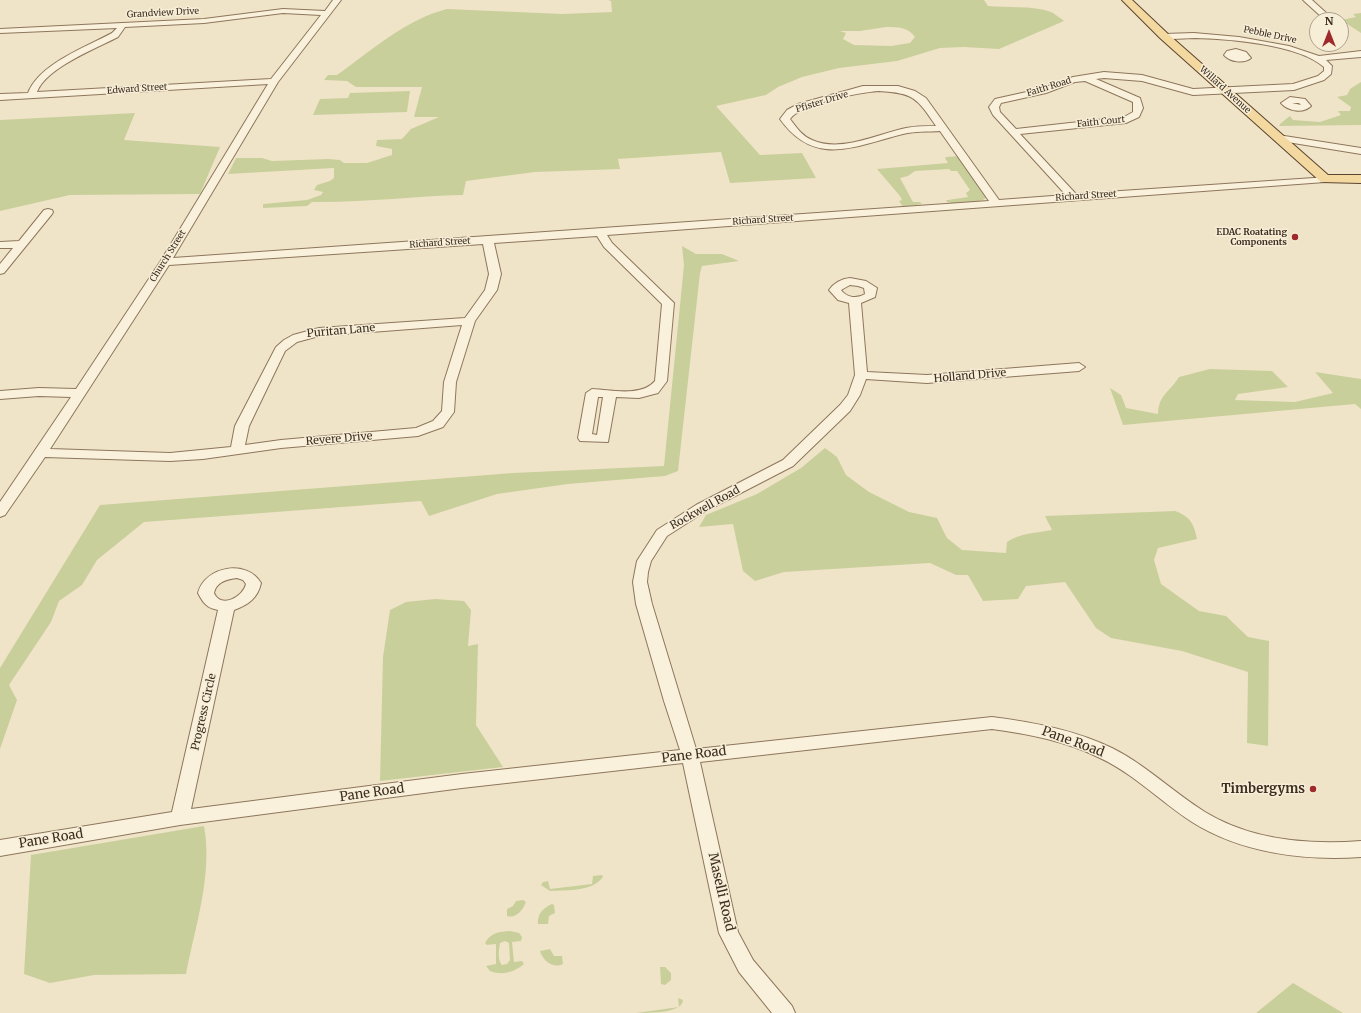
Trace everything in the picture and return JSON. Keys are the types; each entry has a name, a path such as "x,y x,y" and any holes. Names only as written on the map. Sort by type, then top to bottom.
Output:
{"main road":[{"name":"Willard Avenue","path":"1127,0 1164,36 1325,179"},
{"name":"Richard Street","path":"1325,179 1361,179"}],"street":[{"name":"Church Street","path":"0,512 41,453 165,262 274,82 337,0"},
{"path":"1307,0 1321,12"},
{"name":"Grandview Drive","path":"0,31 204,21 238,17 258,12 283,11 326,13"},
{"path":"32,95 36,84 48,71 115,35 123,25"},
{"name":"Pebble Drive","path":"1164,36 1224,36 1265,43 1304,52 1320,58"},
{"path":"1245,55 1265,43"},
{"path":"1320,58 1361,54"},
{"path":"1225,91 1294,87 1321,78 1328,72 1328,66 1320,58"},
{"name":"Faith Road","path":"1072,196 996,113 994,107 998,101 1043,91 1084,77 1127,75 1148,79 1186,91 1225,91"},
{"name":"Faith Court","path":"1013,132 1126,120 1134,118 1138,113 1140,106 1137,100 1084,77"},
{"name":"Edward Street","path":"0,97 274,82"},
{"name":"Pfister Drive","path":"943,128 902,132 844,147 821,145 802,139 791,129 785,119 790,112 800,106 863,89 898,89 912,93 923,100 943,128 995,202"},
{"path":"1275,89 1290,100"},
{"path":"1278,138 1361,151"},
{"name":"Richard Street","path":"165,262 1325,179"},
{"path":"0,271 48,212"},
{"path":"600,232 608,245 668,303 662,381 654,390 639,394 610,393"},
{"name":"Revere Drive","path":"41,453 170,457 281,444 418,432 438,424 448,412 450,382 469,322 491,290 495,274 488,240"},
{"path":"0,245 23,244"},
{"name":"Rockwell Road","path":"690,755 672,701 644,604 640,582 644,561 659,538 672,526 701,508 788,463 845,408 854,395 861,375 855,301"},
{"name":"Puritan Lane","path":"237,450 242,426 280,350 288,341 300,335 319,332 469,322"},
{"name":"Holland Drive","path":"861,375 927,379 1079,367"},
{"path":"0,395 39,392 79,393"},
{"name":"Progress Circle","path":"180,818 227,606"},
{"name":"Pane Road","path":"0,848 180,818 462,781 992,723 1030,727 1063,735 1107,753 1194,814 1214,826 1282,848 1325,852 1361,849"},
{"name":"Maselli Road","path":"690,755 729,933 746,966 785,1013"}],"green space":[{"path":"608,0 984,0 988,6 1036,8 1044,10 1053,13 1064,21 999,49 963,47 940,48 897,61 839,68 802,77 778,87 766,95 716,106 760,155 802,153 816,178 730,183 721,152 618,159 620,169 535,172 466,181 463,195 312,202 307,206 263,208 263,204 307,200 321,195 323,192 314,190 317,185 330,181 334,178 334,168 228,174 236,158 262,158 272,161 328,159 340,160 344,163 367,163 392,155 392,149 376,146 377,140 402,139 411,129 439,117 414,117 422,87 356,87 347,81 324,80 328,75 337,75 389,37 417,20 447,9 562,14 612,12 611,1","holes":["886,27 906,29 915,37 910,43 891,46 854,45 843,39 846,33 840,31 860,31"]},
{"path":"1361,13 1361,33 1349,25 1349,18 1356,17 1353,14"},
{"path":"1361,82 1361,125 1279,126 1290,116 1293,120 1320,122 1341,115 1338,111 1350,111 1351,107 1337,97 1347,95 1350,89"},
{"path":"410,91 407,112 313,115 320,99 348,98 350,93"},
{"path":"135,113 124,140 220,147 200,194 70,195 0,211 0,120"},
{"path":"959,156 987,197 984,199 968,203 947,202 946,200 968,197 966,193 970,190 957,171 951,171 949,169 915,171 908,176 900,178 913,202 920,202 922,204 903,207 899,201 902,200 900,196 877,169 948,163 945,158 946,157"},
{"path":"682,246 696,254 722,254 739,261 702,266 678,471 665,476 568,484 497,494 429,516 421,501 144,522 97,560 82,585 59,601 51,622 9,685 17,700 0,749 0,668 100,505 513,473 664,466 684,265"},
{"path":"1210,369 1272,371 1288,387 1238,394 1235,400 1295,402 1333,393 1315,372 1361,379 1361,409 1355,404 1123,425 1110,388 1121,395 1126,408 1158,414 1162,398 1179,377"},
{"path":"825,448 837,457 846,475 869,492 909,512 937,518 947,538 962,550 1006,553 1007,542 1012,539 1028,534 1052,530 1045,516 1175,511 1184,515 1193,525 1197,539 1158,548 1154,560 1161,584 1199,611 1226,616 1248,637 1269,641 1268,746 1247,743 1248,672 1182,651 1111,638 1096,628 1065,582 1026,586 1018,599 983,601 968,575 956,575 930,563 784,572 755,581 743,571 733,524 699,527 706,515 757,494 801,468"},
{"path":"435,599 464,601 471,610 468,646 478,644 476,725 503,767 380,781 383,657 390,610 406,602"},
{"path":"204,826 206,844 205,882 186,974 94,975 50,983 24,974 31,855"},
{"path":"602,875 603,877 598,882 586,888 550,891 541,885 543,882 548,881 550,889 592,884 593,876"},
{"path":"523,900 526,902 519,913 510,917 507,916 507,909 513,906 516,901"},
{"path":"552,904 554,905 555,913 549,916 548,924 538,924 538,917 541,912"},
{"path":"510,931 519,933 522,937 521,941 512,942 514,962 522,961 524,964 517,969 504,973 490,971 486,966 496,964 496,944 487,945 485,943 487,939 499,932","holes":["505,941 509,943 510,960 507,964 502,965 499,957 500,943"]},
{"path":"550,949 554,956 562,956 563,964 552,965 543,958 540,951"},
{"path":"660,967 665,967 671,973 671,980 665,985 661,984"},
{"path":"1293,983 1343,1013 1256,1013"},
{"path":"678,998 683,1000 682,1004 679,1006"},
{"path":"678,1007 665,1011 636,1013"}],"place":[{"name":"EDAC Roatating Components","path":"1295,237"},
{"name":"Timbergyms","path":"1313,789"}]}
